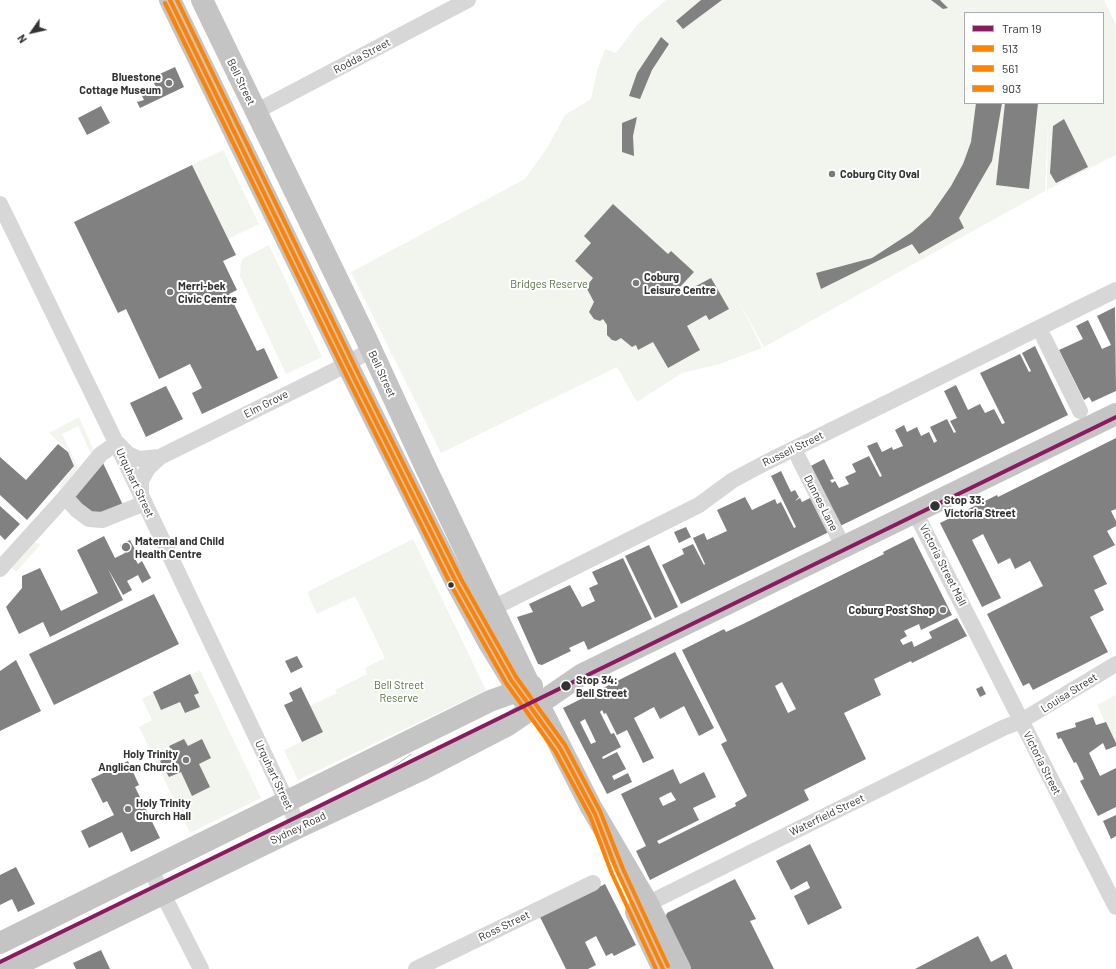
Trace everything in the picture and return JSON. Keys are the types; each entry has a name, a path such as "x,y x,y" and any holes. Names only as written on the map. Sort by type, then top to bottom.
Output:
{"highway":[{"name":"Bell Street","path":"170,0 347,363 404,475 483,612 530,698 560,748 595,814 617,872 680,969"},
{"name":"Bell Street","path":"202,0 371,350 424,464 483,612"},
{"name":"Sydney Road","path":"0,943 496,698 530,698 1116,414"},
{"path":"404,475 424,464"},
{"name":"Sydney Road","path":"9,969 299,827 423,769 508,725 530,698"},
{"name":"Bell Street","path":"641,908 663,969"}],"street":[{"name":"Rodda Street","path":"255,112 468,0"},
{"name":"Urquhart Street","path":"0,204 117,443 299,827"},
{"name":"Russell Street","path":"483,612 699,505 733,480 767,462 1116,290"},
{"path":"1044,338 1080,411"},
{"name":"Elm Grove","path":"143,499 141,481 148,468 160,457 371,350"},
{"name":"Elm Grove","path":"117,443 128,454 139,459 160,457"},
{"path":"0,569 65,497 101,454 117,443"},
{"name":"Dunnes Lane","path":"799,459 843,546"},
{"path":"65,497 77,510 89,519 102,520 143,499"},
{"name":"Victoria Street Mall","path":"915,512 970,618"},
{"name":"Victoria Street","path":"970,618 1021,722 1116,907"},
{"name":"Louisa Street","path":"1021,722 1116,664"},
{"name":"Waterfield Street","path":"641,908 1003,728 1021,722"},
{"path":"150,869 201,969"},
{"name":"Ross Street","path":"416,969 593,883"}],"green space":[{"name":"Bridges Reserve","path":"666,0 1104,0 1116,25 1116,155 1047,190 1048,119 1045,191 764,347 738,300 762,348 720,364 682,373 637,402 617,367 441,453 351,272 525,179 547,148 565,115 591,99 597,71 605,49 616,53 637,25"},
{"path":"223,150 259,224 228,239 192,165"},
{"path":"269,245 322,357 286,374 240,276 241,262 244,258"},
{"path":"79,417 95,453 92,456 78,426 62,434 78,468 61,489 58,486 75,467 68,451 49,433"},
{"name":"Bell Street Reserve","path":"413,539 486,690 298,780 284,750 323,732 310,706 337,693 335,690 367,674 365,668 385,658 355,596 317,614 307,592"},
{"path":"35,543 41,544 16,572 12,568"},
{"path":"200,670 261,798 190,833 139,727 152,720 142,699"},
{"path":"1116,695 1116,745 1097,705"}],"building":[{"path":"701,0 722,0 683,29 676,21"},
{"path":"931,0 940,0 948,8 943,9"},
{"path":"661,37 669,44 652,70 640,99 629,96 637,73"},
{"path":"175,67 184,87 140,108 137,102 144,100 141,94 156,87 151,78"},
{"path":"976,104 1002,104 992,161 959,218 964,228 919,254 912,244 821,289 816,273 872,258 912,232 930,216 951,186 963,164 971,142"},
{"path":"1005,104 1038,104 1029,189 996,185"},
{"path":"101,106 110,123 87,135 78,118"},
{"path":"637,117 633,136 634,156 622,152 622,123"},
{"path":"1064,119 1088,167 1056,183 1050,173 1053,126"},
{"name":"Merri-bek Civic Centre","path":"192,165 236,255 223,261 237,290 229,294 257,351 264,348 278,378 202,414 192,393 202,388 190,364 159,379 126,309 118,313 74,222"},
{"name":"Coburg Leisure Centre","path":"613,204 668,254 671,251 694,272 680,287 685,292 711,278 729,309 709,320 706,315 687,326 700,350 668,368 653,342 638,350 636,345 632,347 621,338 616,341 612,340 607,335 607,325 603,319 600,321 594,319 589,312 594,302 586,287 593,278 575,261 591,243 584,236"},
{"path":"1115,307 1116,391 1092,402 1089,397 1084,400 1059,350 1083,339 1076,326 1088,320 1102,349 1111,345 1097,316"},
{"path":"1035,346 1068,415 836,528 807,468 824,459 834,479 830,480 832,483 835,481 839,488 849,484 845,477 856,472 852,464 869,456 880,477 882,476 867,446 877,442 882,452 892,447 893,450 903,446 895,430 904,425 907,432 917,427 921,436 929,432 934,443 937,441 930,427 947,419 954,433 956,432 950,421 957,418 944,391 956,385 968,410 980,404 985,413 994,409 1002,424 1005,423 980,373 1020,354 1029,372 1031,371 1022,353"},
{"path":"166,386 183,419 146,437 130,403"},
{"path":"1116,438 1116,509 1111,511 1116,521 1116,526 1107,531 1115,545 1093,556 1107,584 1094,590 1104,610 1090,617 1108,652 1033,690 1029,683 1023,686 987,614 1043,586 1030,561 1015,569 1010,558 998,564 983,534 972,540 1001,598 982,607 940,523 997,495 998,497"},
{"path":"58,444 68,452 74,466 27,520 0,495 0,457 26,480"},
{"path":"103,463 123,505 98,517 79,503 75,497"},
{"path":"781,471 791,492 795,490 799,497 795,501 800,498 802,502 812,497 829,532 681,604 662,565 684,554 682,549 693,544 704,565 705,564 693,538 704,533 707,540 727,531 717,510 745,497 752,510 775,499 777,504 781,502 794,528 796,527 771,476"},
{"path":"0,506 20,524 5,540 0,535"},
{"path":"686,527 691,537 679,543 674,532"},
{"path":"104,536 115,558 125,553 120,545 130,540 139,557 135,559 138,564 142,561 151,578 142,583 138,575 127,581 132,590 123,595 108,569 123,600 50,637 43,622 19,634 6,607 22,588 22,576 40,568 61,611 98,593 77,550"},
{"path":"913,537 952,615 921,630 919,624 904,631 907,636 900,640 903,645 912,641 914,647 932,638 929,632 957,618 967,636 912,663 911,661 874,679 881,695 844,713 866,759 804,790 809,800 650,880 636,851 646,846 621,794 673,769 680,784 704,772 716,797 693,808 699,820 657,841 659,844 736,806 735,803 747,796 721,744 727,741 682,650 724,629 726,632 743,624 884,554 883,552","holes":["782,682 796,709 788,713 775,686","671,792 676,800 663,806 659,798"]},
{"path":"649,545 678,607 655,618 625,556"},
{"path":"623,558 652,619 588,650 584,641 569,648 571,651 542,665 538,664 517,617 533,612 529,604 570,585 582,607 595,601 589,588 598,584 592,572"},
{"path":"154,594 179,644 54,705 29,654"},
{"path":"675,652 714,728 699,736 684,706 660,719 654,707 634,718 654,758 643,763 627,730 617,735 606,713 604,714 602,710 600,712 611,734 614,733 621,747 602,757 603,759 617,752 626,769 612,776 614,780 628,773 632,782 607,794 563,708","holes":["585,719 596,742 591,744 580,722"]},
{"path":"297,656 303,667 291,673 285,661"},
{"path":"16,660 41,711 0,731 0,671"},
{"path":"190,674 199,693 194,695 200,707 185,713 180,702 161,710 153,692"},
{"path":"982,686 986,694 980,697 976,689"},
{"path":"301,687 323,732 302,742 284,705 293,701 289,693"},
{"path":"1093,717 1096,725 1106,722 1116,743 1116,746 1106,750 1103,743 1089,753 1100,776 1116,768 1116,807 1098,816 1080,781 1084,779 1076,762 1074,763 1061,738 1058,739 1056,733 1076,727 1075,723"},
{"path":"184,739 188,746 202,739 211,758 199,764 210,787 192,796 181,772 169,777 160,761 174,754 169,746"},
{"path":"128,761 139,785 135,787 160,838 131,852 122,832 89,848 81,831 114,815 107,801 103,803 91,779"},
{"path":"1116,815 1116,836 1111,839 1103,821"},
{"path":"810,844 842,908 808,925 794,896 810,888 807,881 791,890 776,861"},
{"path":"16,867 35,904 18,912 12,899 0,905 0,875"},
{"path":"735,879 756,919 750,921 774,969 691,969 665,918 667,913"},
{"path":"605,884 636,945 614,956 612,953 606,956 596,936 585,942 596,965 588,969 566,969 540,917"},
{"path":"978,936 991,962 1006,954 1013,969 915,969"},
{"path":"101,950 110,969 76,969 73,963"}],"tram line":[{"name":"19","path":"0,962 1116,417"},
{"path":"381,776 411,754"}],"transit line":[{"name":"513","path":"170,0 355,380 456,582 511,680 560,748 595,814 617,871 663,969"},
{"name":"903","path":"177,0 360,377 461,579 516,677 565,745 600,811 623,869 668,966"},
{"name":"561","path":"165,3 350,383 451,585 506,683 555,751 590,816 612,874 656,969"}],"place":[{"name":"Bluestone Cottage Museum","path":"169,83"},
{"name":"Coburg City Oval","path":"832,174"},
{"name":"Coburg Leisure Centre","path":"636,283"},
{"name":"Merri-bek Civic Centre","path":"170,292"},
{"name":"Stop 33: Victoria Street","path":"935,506"},
{"name":"Maternal and Child Health Centre","path":"126,547"},
{"name":"Coburg Post Shop","path":"943,610"},
{"name":"Stop 34: Bell Street","path":"566,686"},
{"name":"Holy Trinity Anglican Church","path":"186,760"},
{"name":"Holy Trinity Church Hall","path":"128,809"}]}
